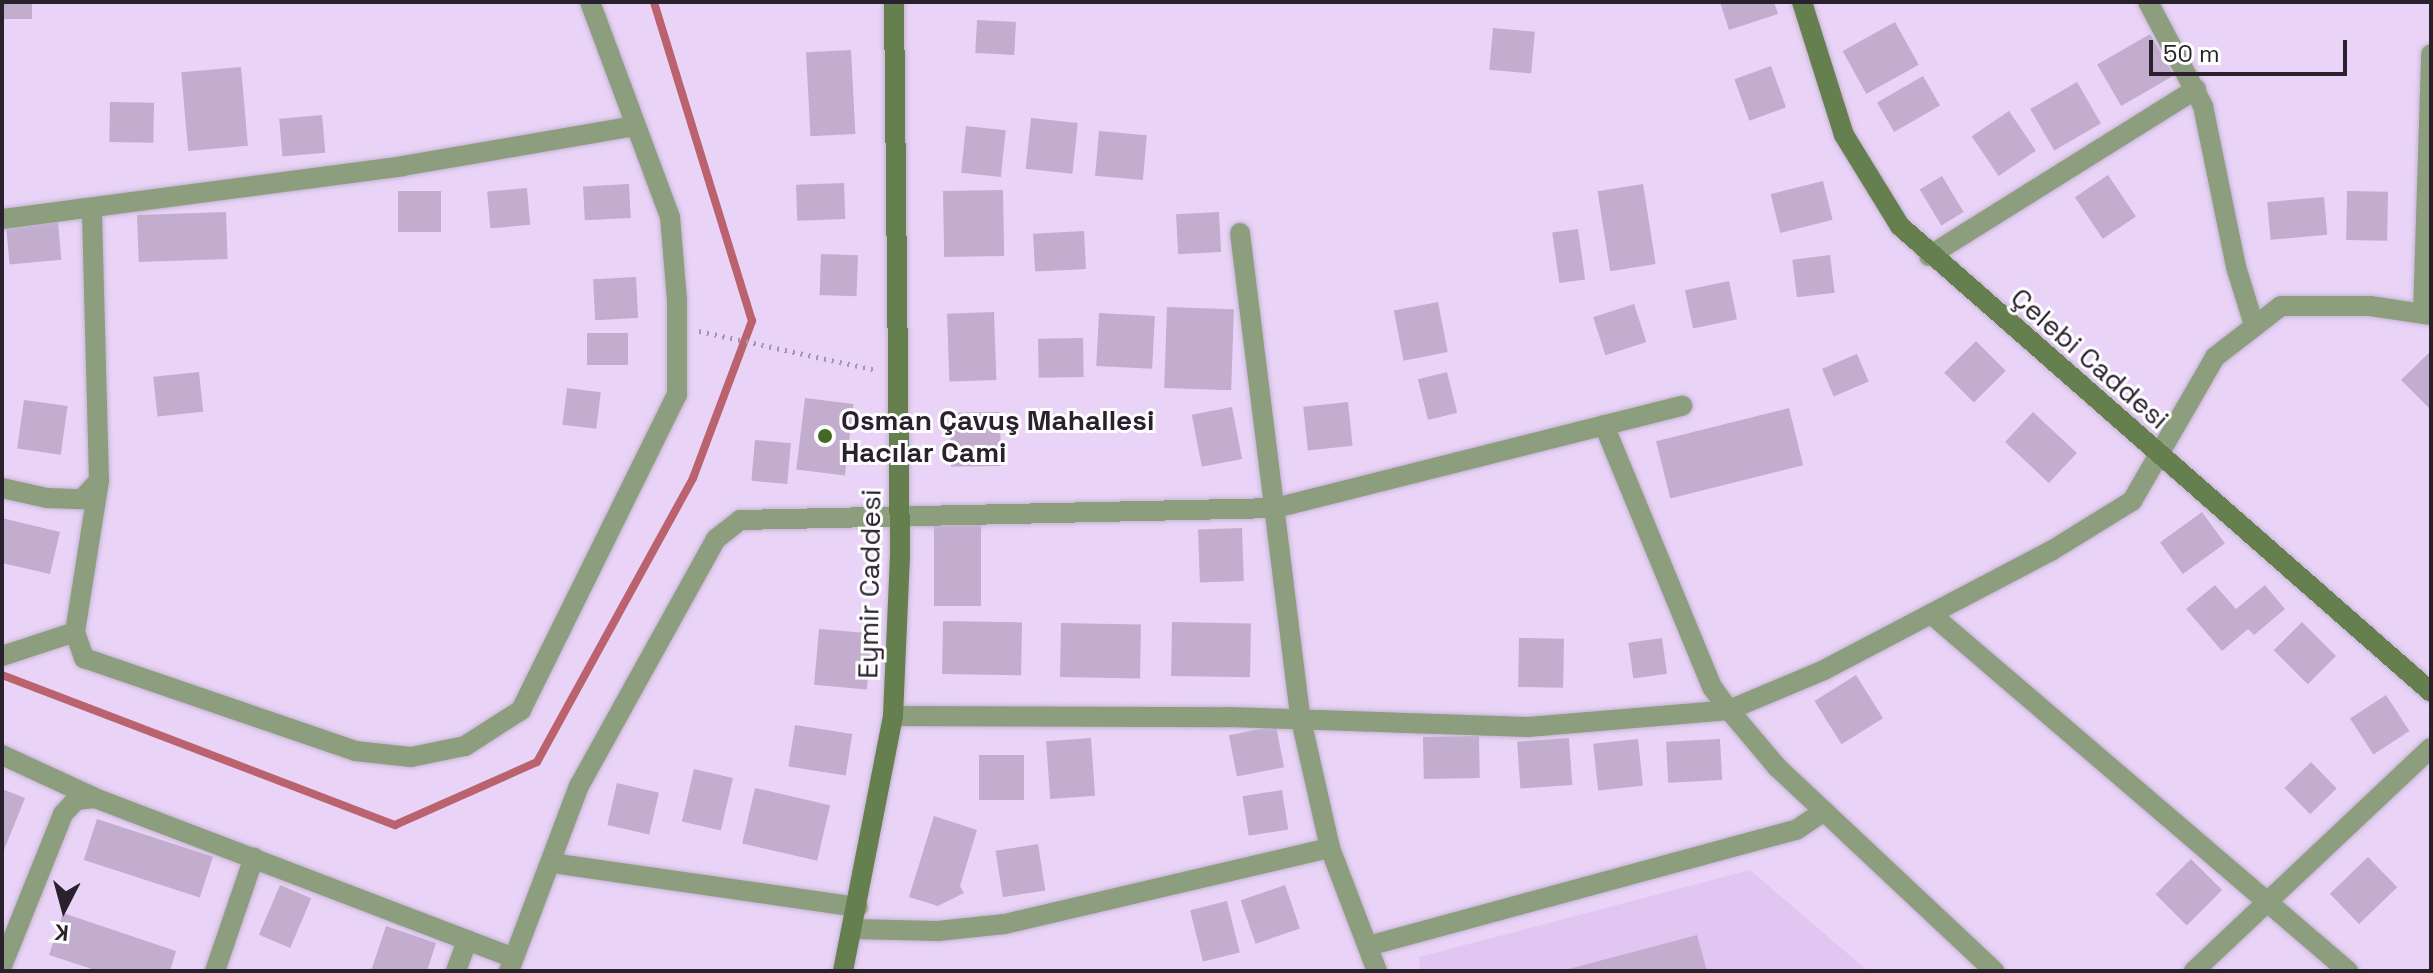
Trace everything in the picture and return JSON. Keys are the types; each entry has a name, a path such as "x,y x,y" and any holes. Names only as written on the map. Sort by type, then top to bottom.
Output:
{"main road":[{"name":"Eymir Caddesi","path":"843,971 858,907 893,716 899,515 894,2"},
{"name":"Çelebi Caddesi","path":"1803,2 1844,135 1865,176 1900,226 1929,256 2431,692"}],"street":[{"path":"92,209 99,481 75,632 84,658 355,751 411,757 465,746 521,710 677,395 677,300 670,217 590,2"},
{"path":"2148,2 2196,89 2211,129 2236,267 2253,322"},
{"path":"893,716 1301,720 1528,727 1729,710 1824,670 2132,501 2156,453 2215,357 2253,322 2281,306 2370,306 2427,314 2431,54"},
{"path":"1929,256 2196,89"},
{"path":"2,219 92,209 185,192 403,166 635,126"},
{"path":"1240,233 1301,720 1330,848 1377,971"},
{"path":"2,755 95,798 467,940 511,964 579,786 716,539 740,520 1275,508 1682,406"},
{"path":"1604,425 1712,687 1729,710 1824,811 1994,971"},
{"path":"2,488 47,498 82,499 99,481"},
{"path":"1931,614 2271,901 2348,971"},
{"path":"2,656 75,632"},
{"path":"2194,971 2431,748"},
{"path":"2,966 63,814 76,800 95,798"},
{"path":"1368,946 1796,830 1824,811"},
{"path":"853,929 923,932 1005,924 1330,848"},
{"path":"215,971 254,857"},
{"path":"552,863 858,907"},
{"path":"456,971 467,940"}],"path":[{"path":"727,336 870,369 898,370"}],"shaded area":[{"path":"1750,870 1868,971 1420,971 1419,957"}],"building":[{"path":"2,2 32,2 32,19 2,19"},
{"path":"1720,2 1774,2 1778,14 1729,30"},
{"path":"977,20 1016,22 1014,55 975,53"},
{"path":"1895,22 1919,65 1866,94 1843,51"},
{"path":"1493,28 1535,32 1531,74 1489,70"},
{"path":"2150,34 2174,76 2121,106 2097,64"},
{"path":"851,50 855,134 810,136 806,52"},
{"path":"1771,66 1786,107 1749,121 1734,79"},
{"path":"241,67 248,146 188,151 181,72"},
{"path":"1923,76 1940,105 1894,132 1877,102"},
{"path":"2077,82 2101,124 2054,151 2030,109"},
{"path":"110,102 154,103 153,143 109,142"},
{"path":"2009,111 2036,151 1999,176 1972,136"},
{"path":"322,115 325,153 282,157 279,119"},
{"path":"1031,118 1078,123 1072,174 1026,169"},
{"path":"966,126 1006,130 1001,177 961,173"},
{"path":"1099,131 1147,135 1143,180 1095,176"},
{"path":"2108,175 2136,216 2103,239 2075,197"},
{"path":"1942,176 1964,212 1941,225 1920,189"},
{"path":"1823,181 1833,220 1780,233 1771,194"},
{"path":"844,183 845,219 797,221 796,185"},
{"path":"629,184 631,218 585,220 583,186"},
{"path":"1643,184 1656,264 1610,271 1598,191"},
{"path":"527,188 530,225 490,228 487,191"},
{"path":"1003,190 1004,256 944,257 943,191"},
{"path":"398,191 441,191 441,232 398,232"},
{"path":"2347,191 2388,192 2387,241 2346,240"},
{"path":"2324,197 2327,235 2271,240 2267,202"},
{"path":"226,212 228,259 139,262 137,215"},
{"path":"1219,212 1221,252 1178,254 1176,214"},
{"path":"58,222 61,260 10,264 6,227"},
{"path":"1578,229 1585,280 1559,283 1552,233"},
{"path":"1084,231 1086,269 1035,272 1033,234"},
{"path":"821,254 858,255 857,296 820,295"},
{"path":"1830,255 1835,293 1797,297 1792,260"},
{"path":"636,277 638,318 595,320 593,279"},
{"path":"1729,281 1737,319 1693,329 1685,290"},
{"path":"1438,302 1448,352 1404,361 1394,311"},
{"path":"1634,304 1646,342 1605,355 1593,317"},
{"path":"1167,307 1234,309 1231,390 1164,388"},
{"path":"994,312 996,380 949,382 947,314"},
{"path":"1099,313 1155,316 1152,369 1096,366"},
{"path":"587,333 628,333 628,365 587,365"},
{"path":"1083,338 1084,377 1039,378 1038,339"},
{"path":"1976,341 2006,371 1974,403 1944,373"},
{"path":"2431,351 2431,410 2401,380"},
{"path":"1857,354 1869,382 1834,396 1822,369"},
{"path":"199,372 203,412 157,417 153,377"},
{"path":"1447,372 1457,413 1428,420 1418,379"},
{"path":"567,388 601,392 596,429 562,425"},
{"name":"Osman Çavuş Mahallesi Hacılar Cami","path":"805,398 854,404 845,475 796,469"},
{"path":"24,400 68,406 61,455 17,449"},
{"path":"1348,402 1353,446 1308,450 1303,407"},
{"path":"1232,407 1242,459 1202,467 1192,415"},
{"path":"1789,408 1803,465 1670,498 1656,441"},
{"path":"1000,412 1001,466 951,467 950,413"},
{"path":"2033,412 2077,453 2049,483 2005,442"},
{"path":"755,440 791,443 787,484 751,481"},
{"path":"2202,512 2225,544 2183,574 2160,543"},
{"path":"2,518 60,532 50,574 2,563"},
{"path":"934,518 981,518 981,606 934,606"},
{"path":"1242,528 1244,581 1200,583 1198,530"},
{"path":"2215,585 2236,609 2265,585 2285,609 2254,635 2248,629 2222,651 2186,609"},
{"path":"943,621 1022,622 1021,675 942,674"},
{"path":"1172,622 1251,623 1250,677 1171,676"},
{"path":"2302,622 2336,656 2308,684 2274,650"},
{"path":"1061,623 1141,624 1140,678 1060,677"},
{"path":"819,629 872,634 867,689 814,685"},
{"path":"1519,638 1564,639 1563,688 1518,687"},
{"path":"1662,638 1667,674 1633,678 1628,643"},
{"path":"1856,675 1883,718 1841,744 1814,701"},
{"path":"2386,695 2409,731 2373,754 2350,718"},
{"path":"795,725 852,734 846,776 788,766"},
{"path":"1276,726 1284,767 1237,776 1229,735"},
{"path":"1479,736 1480,778 1424,779 1423,737"},
{"path":"1091,738 1095,796 1050,799 1046,741"},
{"path":"1569,738 1572,785 1520,789 1517,742"},
{"path":"1638,739 1643,786 1598,790 1593,744"},
{"path":"1720,739 1722,780 1668,783 1666,742"},
{"path":"979,755 1024,755 1024,800 979,800"},
{"path":"2311,762 2337,789 2310,814 2284,788"},
{"path":"694,769 733,778 721,831 682,822"},
{"path":"617,783 659,793 649,835 607,825"},
{"path":"755,788 830,805 817,861 742,844"},
{"path":"2,789 25,798 2,855"},
{"path":"1282,790 1288,830 1249,836 1242,796"},
{"path":"934,816 977,830 960,886 964,893 938,906 909,897"},
{"path":"97,819 213,857 200,898 84,860"},
{"path":"1038,844 1045,890 1003,897 996,851"},
{"path":"2368,857 2397,887 2359,924 2330,894"},
{"path":"2191,859 2222,890 2187,925 2156,894"},
{"path":"280,885 311,898 290,948 259,935"},
{"path":"1285,885 1300,928 1256,944 1241,900"},
{"path":"1227,901 1240,952 1203,962 1190,910"},
{"path":"63,913 176,951 170,971 98,971 49,955"},
{"path":"386,926 436,943 427,971 371,971"},
{"path":"1697,935 1707,971 1565,971 1565,970"}],"waterway":[{"path":"2,675 395,825 537,762 693,478 752,321 654,2"}],"place":[{"name":"Osman Çavuş Mahallesi Hacılar Cami","path":"825,436"}]}
